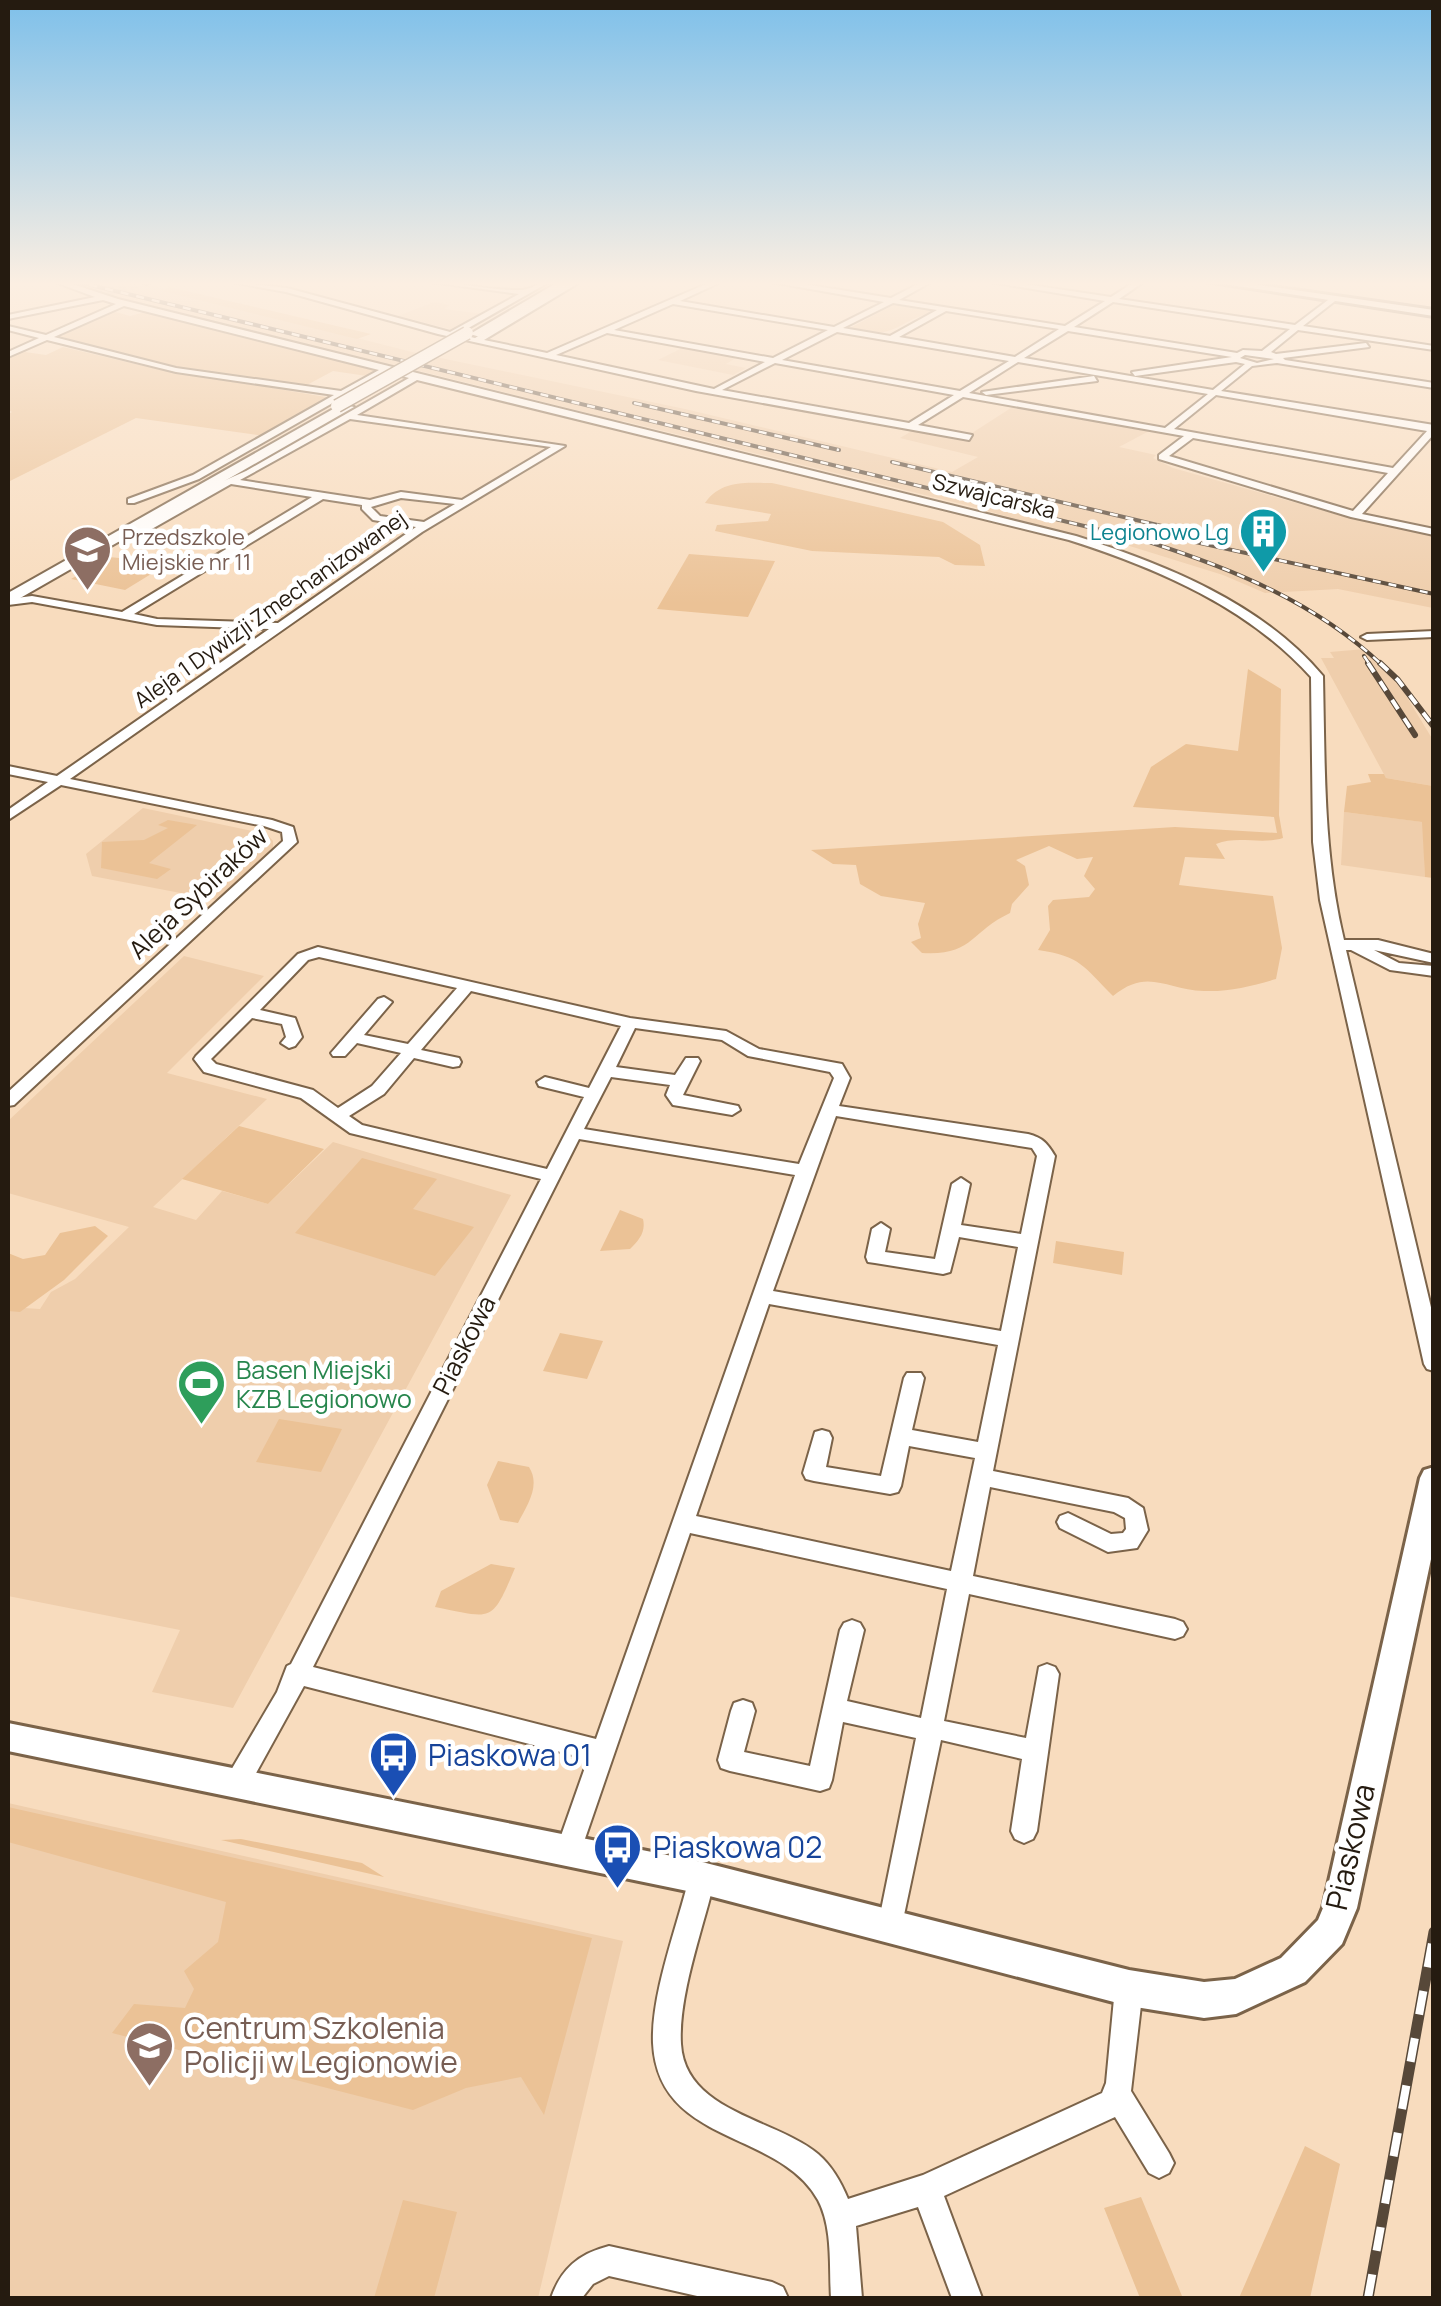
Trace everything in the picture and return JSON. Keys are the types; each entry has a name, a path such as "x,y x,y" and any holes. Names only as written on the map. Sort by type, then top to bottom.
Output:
{"main road":[{"path":"8,590 149,507 167,502 376,389"},
{"path":"8,601 31,594 344,406"}],"street":[{"path":"263,389 344,406"},
{"path":"117,539 152,525 229,482 364,389"},
{"path":"149,507 131,501 196,477 387,389"},
{"name":"Szwajcarska","path":"463,389 1088,543 1169,574 1246,616 1317,676 1322,870 1345,945 1434,1364"},
{"path":"697,389 718,389 969,437"},
{"path":"940,389 1394,471"},
{"path":"912,426 972,389"},
{"path":"965,393 1004,389"},
{"path":"1194,389 1433,428"},
{"path":"1168,430 1219,389"},
{"name":"Aleja 1 Dywizji Zmechanizowanej","path":"8,816 427,526 560,446 344,406"},
{"path":"1355,515 1433,428"},
{"path":"1191,435 1162,457 1355,515 1434,532"},
{"path":"229,482 371,503"},
{"path":"427,526 372,516 365,507 405,494 465,503"},
{"path":"122,616 321,496"},
{"path":"31,594 170,623 280,626"},
{"path":"1367,638 1434,634"},
{"name":"Aleja Sybiraków","path":"8,770 267,823 288,830 290,842 8,1101"},
{"path":"1345,945 1378,945 1434,959"},
{"path":"1345,945 1395,967 1434,971"},
{"path":"551,1176 360,1130 318,1100 289,1087 202,1063 204,1056 303,957 318,952 630,1023 714,1033 754,1053 842,1072 842,1084 805,1171 569,1850"},
{"path":"338,1115 372,1096 467,986"},
{"path":"338,1053 384,1002"},
{"path":"248,1012 289,1021 294,1037 289,1043"},
{"name":"Piaskowa","path":"236,1784 285,1699 630,1023"},
{"path":"353,1037 453,1062"},
{"path":"692,1061 674,1095 679,1101 732,1110"},
{"path":"605,1071 680,1081"},
{"path":"545,1082 593,1094"},
{"path":"828,1110 1039,1144 1045,1162 892,1925"},
{"path":"574,1133 805,1171"},
{"path":"882,1229 874,1257 943,1267 961,1184"},
{"path":"951,1230 1029,1242"},
{"path":"761,1296 1009,1340"},
{"path":"822,1438 814,1472 890,1486 914,1378"},
{"path":"900,1436 988,1452"},
{"path":"983,1476 1120,1504 1135,1514 1138,1530 1128,1542 1108,1543 1068,1522"},
{"name":"Piaskowa","path":"8,1738 702,1878 1129,1988 1204,2000 1236,1996 1293,1970 1330,1932 1340,1908 1434,1478"},
{"path":"682,1522 1175,1629"},
{"path":"743,1711 730,1760 820,1780 852,1630"},
{"path":"295,1673 601,1752"},
{"path":"1024,1831 1048,1674"},
{"path":"833,1709 919,1728"},
{"path":"946,1730 1036,1751"},
{"path":"702,1878 666,2034 673,2073 684,2094 704,2109 793,2157 820,2177 840,2216 846,2298"},
{"path":"1129,1988 1118,2096 1159,2163"},
{"path":"840,2216 926,2189 1103,2110 1118,2096"},
{"path":"926,2189 968,2298"},
{"path":"566,2298 576,2278 586,2269 609,2262 772,2298"}],"shaded area":[{"path":"8,389 275,389 332,398 265,436 136,418 8,482 8,414 12,412 8,410"},
{"path":"490,389 587,389 952,472 978,457 900,438 917,428 969,435 1014,406 1151,430 1119,447 1156,455 1153,458 1173,468 1357,520 1433,534 1433,608 1338,589 1265,593 1223,575 1120,543 1112,546 970,506 623,421 614,425 593,419 600,416"},
{"path":"772,483 943,522 980,545 985,566 955,565 939,557 812,551 715,531 717,525 768,521 771,514 705,503 711,496 735,484"},
{"path":"689,554 775,561 748,617 657,609"},
{"path":"109,557 169,563 125,590 71,579"},
{"path":"1365,649 1397,681 1433,740 1433,786 1386,778 1321,658 1334,658 1330,652"},
{"path":"1248,669 1281,689 1279,815 1283,838 1216,844 1225,859 1185,857 1179,885 1273,896 1282,948 1276,979 1213,991 1147,981 1125,987 1113,996 1073,960 1038,950 1050,930 1048,906 1053,900 1089,897 1095,889 1084,876 1093,857 1077,859 1049,846 1016,860 1025,866 1029,885 1012,904 1010,913 962,947 922,953 911,942 921,938 918,924 925,903 881,896 860,884 856,865 833,864 811,850 1175,827 1277,833 1274,817 1133,807 1151,767 1186,744 1238,751"},
{"path":"1368,774 1433,786 1433,878 1425,877 1422,822 1344,812 1347,786 1371,782"},
{"path":"143,808 267,834 273,849 217,900 92,876 86,854"},
{"path":"1344,812 1423,822 1425,877 1341,865"},
{"path":"168,820 197,825 149,863 171,869 157,879 101,868 102,842 144,840 168,828 158,825"},
{"path":"184,956 264,976 167,1073 267,1099 153,1207 196,1220 222,1191 268,1204 333,1142 511,1195 233,1708 152,1692 180,1630 8,1596 8,1307 40,1309 51,1292 75,1279 129,1227 8,1193 8,1121"},
{"path":"239,1126 324,1149 268,1204 182,1179"},
{"path":"362,1158 437,1179 413,1209 474,1227 435,1276 295,1233"},
{"path":"620,1210 643,1219 641,1236 630,1249 600,1251"},
{"path":"95,1226 108,1236 64,1280 20,1312 8,1311 8,1253 23,1259 45,1255 60,1233"},
{"path":"1056,1241 1124,1252 1122,1275 1053,1263"},
{"path":"560,1333 603,1341 587,1379 543,1371"},
{"path":"279,1419 342,1429 321,1472 256,1462"},
{"path":"498,1461 529,1467 532,1474 531,1495 518,1523 500,1520 487,1485"},
{"path":"491,1564 515,1568 501,1600 488,1613 469,1614 435,1607 441,1591"},
{"path":"8,1803 623,1941 538,2298 8,2298"},
{"path":"8,1807 592,1938 544,2115 521,2077 466,2088 413,2110 112,2033 134,2004 185,2008 194,1989 184,1971 218,1942 226,1902 8,1842"},
{"path":"241,1839 362,1863 384,1877 221,1840"},
{"path":"1305,2146 1340,2164 1310,2298 1239,2298"},
{"path":"1141,2197 1182,2296 1140,2298 1104,2208"},
{"path":"403,2200 457,2212 434,2298 374,2298"}],"railway":[{"path":"518,389 1146,541 1210,563 1301,605 1382,665"},
{"path":"634,403 839,450"},
{"path":"892,462 1170,528"},
{"path":"1154,533 1434,594"},
{"path":"1364,656 1370,665"},
{"path":"1368,663 1415,735"},
{"path":"1380,663 1434,727"},
{"path":"1368,2298 1434,1932"}],"place":[{"name":"Legionowo Lg","path":"1264,574"},
{"name":"Przedszkole Miejskie nr 11","path":"87,592"},
{"name":"Basen Miejski KZB Legionowo","path":"201,1426"},
{"name":"Piaskowa 01","path":"393,1798"},
{"name":"Piaskowa 02","path":"618,1890"},
{"name":"Centrum Szkolenia Policji w Legionowie","path":"149,2088"}]}
